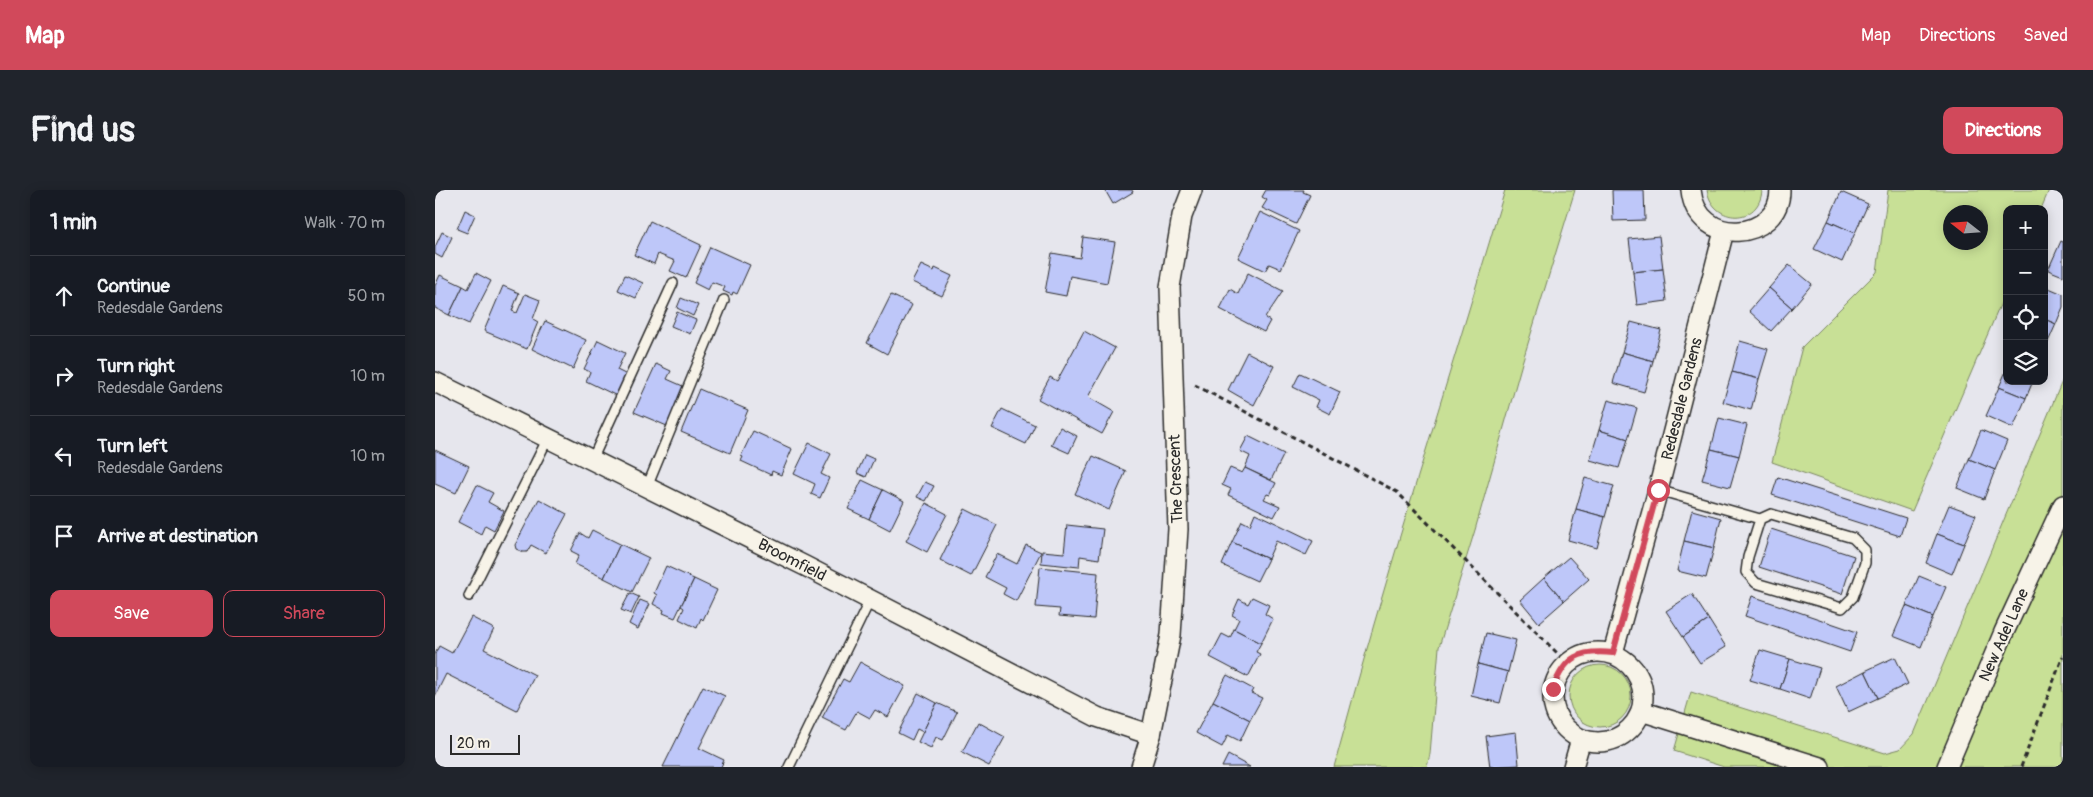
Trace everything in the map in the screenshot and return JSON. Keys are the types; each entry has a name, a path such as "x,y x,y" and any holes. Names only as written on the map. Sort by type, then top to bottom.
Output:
{"street":[{"name":"The Crescent","path":"1141,767 1151,735 1171,635 1177,539 1170,287 1182,216 1192,190"},
{"path":"1691,190 1692,200 1699,214 1710,225 1724,231 1737,232 1752,229 1762,224 1773,212 1780,195 1780,190"},
{"name":"Redesdale Gardens","path":"1613,653 1658,490 1724,231"},
{"name":"Broomfield","path":"435,382 647,487 1097,717 1151,735"},
{"name":"New Adel Lane","path":"1947,767 2004,632 2063,505"},
{"path":"1591,651 1613,653 1627,661 1637,672 1644,693 1641,711 1628,731 1607,742 1591,742 1567,731 1557,716 1552,701 1553,689 1558,674 1567,663 1580,654 1591,651"},
{"path":"1641,711 1820,767"},
{"path":"1573,767 1581,739"}],"lane":[{"path":"592,460 673,283"},
{"path":"647,487 724,300"},
{"path":"469,596 548,438"},
{"path":"1658,490 1760,519 1771,514 1853,538 1865,550 1865,563 1853,597 1842,608 1756,583 1746,572 1748,556 1760,519"},
{"path":"789,767 870,600"}],"path":[{"path":"1172,373 1397,492 1567,663"},
{"path":"2021,767 2063,656"}],"green space":[{"path":"1505,190 1575,190 1439,647 1430,754 1427,767 1334,767 1396,550"},
{"path":"1707,190 1762,190 1759,201 1753,210 1745,215 1736,216 1727,215 1718,210 1711,201"},
{"path":"1888,190 2049,190 2043,205 2003,205 2003,298 1912,511 1772,462 1802,347 1877,272"},
{"path":"2063,379 2063,767 1724,767 1674,751 1691,692 1885,753 1900,749 1914,734"},
{"path":"1594,665 1606,665 1622,674 1629,684 1631,696 1629,708 1622,718 1606,727 1594,727 1583,722 1574,713 1569,702 1569,690 1574,679 1583,670"}],"building":[{"path":"1105,190 1132,190 1133,192 1113,204"},
{"path":"1266,190 1304,190 1303,192 1310,195 1296,224 1262,208 1267,200 1262,197"},
{"path":"1612,190 1644,190 1645,220 1613,221"},
{"path":"1841,192 1868,204 1855,233 1828,221"},
{"path":"465,210 475,215 467,233 457,229"},
{"path":"1260,212 1299,231 1281,269 1269,264 1265,271 1238,258"},
{"path":"650,221 701,245 686,278 670,271 675,261 658,254 654,264 634,255"},
{"path":"1828,221 1855,233 1842,262 1814,249"},
{"path":"442,232 452,237 442,258 435,254 435,247"},
{"path":"1659,236 1663,269 1633,272 1629,239"},
{"path":"1083,237 1115,242 1107,283 1070,276 1066,296 1045,292 1052,253 1080,258"},
{"path":"2061,241 2063,242 2063,276 2048,270"},
{"path":"710,247 750,265 737,294 733,292 732,295 723,291 725,287 712,282 708,290 694,283"},
{"path":"921,265 934,271 935,268 952,276 942,296 912,282"},
{"path":"1789,265 1812,284 1792,308 1769,288"},
{"path":"1663,269 1667,301 1637,305 1633,272"},
{"path":"476,273 491,281 469,324 449,315 463,286 468,289"},
{"path":"1248,273 1283,291 1265,318 1270,321 1264,332 1220,309 1230,289 1238,294"},
{"path":"440,275 463,286 449,315 435,308 435,286"},
{"path":"625,275 643,283 636,298 618,290"},
{"path":"503,286 519,293 512,311 517,313 525,294 540,300 533,319 538,322 527,349 484,331"},
{"path":"1769,288 1792,308 1771,331 1749,311"},
{"path":"2048,288 2063,294 2063,307 2056,324 2048,321"},
{"path":"891,295 912,305 887,354 867,343"},
{"path":"681,298 698,305 693,316 677,308"},
{"path":"677,312 696,320 690,334 671,326"},
{"path":"545,321 586,340 573,369 532,349"},
{"path":"2048,321 2056,324 2048,342"},
{"path":"1631,322 1661,330 1653,361 1622,352"},
{"path":"1084,331 1115,348 1088,397 1114,412 1102,434 1038,399 1050,377 1057,381"},
{"path":"598,340 625,353 617,370 629,376 619,397 586,381 590,372 584,369"},
{"path":"1740,341 1768,349 1759,379 1732,372"},
{"path":"1247,352 1274,366 1254,405 1228,390"},
{"path":"1622,352 1653,361 1644,392 1613,383"},
{"path":"656,364 671,371 667,379 685,387 667,426 634,412"},
{"path":"1732,372 1759,379 1751,410 1723,402"},
{"path":"1300,373 1340,392 1330,414 1316,407 1319,400 1293,387"},
{"path":"2003,378 2003,385 2031,385 2026,398 1999,387"},
{"path":"1999,387 2026,398 2013,428 1986,416"},
{"path":"699,389 748,410 730,453 681,432"},
{"path":"1608,400 1637,408 1628,439 1599,430"},
{"path":"1002,409 1035,425 1026,444 992,428"},
{"path":"1719,418 1747,425 1739,456 1711,449"},
{"path":"1060,427 1077,436 1069,453 1051,445"},
{"path":"1599,430 1628,439 1619,468 1590,460"},
{"path":"1981,430 2007,441 1995,470 1969,459"},
{"path":"753,431 792,449 781,475 772,471 771,475 741,461 743,457 741,456"},
{"path":"1248,436 1284,454 1271,480 1245,468 1250,456 1240,451"},
{"path":"809,443 831,454 821,474 829,478 820,498 811,494 815,484 794,474"},
{"path":"1711,449 1739,456 1730,487 1702,480"},
{"path":"435,450 469,466 456,493 435,484"},
{"path":"865,455 874,459 866,477 857,473"},
{"path":"1093,456 1126,471 1109,510 1075,494"},
{"path":"1969,459 1995,470 1984,499 1957,488"},
{"path":"1230,468 1242,473 1245,468 1276,483 1270,495 1267,494 1264,499 1280,506 1274,517 1228,495 1231,489 1222,485"},
{"path":"1778,477 1906,518 1900,536 1772,495"},
{"path":"1585,478 1614,486 1605,517 1576,509"},
{"path":"862,480 883,490 869,519 848,509"},
{"path":"925,482 934,486 926,501 917,497"},
{"path":"477,485 493,493 488,502 504,511 494,530 485,525 481,534 458,522"},
{"path":"883,490 904,501 890,530 869,519"},
{"path":"539,499 567,514 546,553 531,545 527,552 523,552 516,549 515,545"},
{"path":"926,503 947,514 927,552 906,541"},
{"path":"1949,505 1976,515 1964,544 1937,534"},
{"path":"965,509 997,525 971,576 940,560"},
{"path":"1576,509 1605,517 1597,548 1568,540"},
{"path":"1692,510 1721,518 1714,548 1684,541"},
{"path":"1255,513 1313,541 1306,555 1276,541 1268,559 1232,542 1242,521 1250,525"},
{"path":"1067,525 1103,529 1099,559 1080,556 1079,567 1041,563 1042,551 1064,553"},
{"path":"1771,529 1854,556 1842,594 1759,567"},
{"path":"592,530 620,544 604,578 575,564 579,555 571,551 580,533 588,538"},
{"path":"1937,534 1964,544 1952,574 1926,563"},
{"path":"1684,541 1714,548 1706,578 1677,571"},
{"path":"1232,542 1268,559 1257,581 1222,565"},
{"path":"620,544 649,558 632,592 604,578"},
{"path":"1026,545 1041,552 1016,601 1003,594 1006,588 985,577 997,554 1017,564"},
{"path":"1569,557 1589,579 1564,601 1544,578"},
{"path":"666,566 694,579 675,618 663,613 664,610 653,604 657,595 654,593"},
{"path":"1040,567 1098,573 1094,619 1059,616 1060,609 1036,607"},
{"path":"1919,576 1946,587 1933,617 1906,606"},
{"path":"1544,578 1564,601 1539,623 1520,600"},
{"path":"694,579 717,590 703,620 701,618 697,628 679,619 684,608 681,606"},
{"path":"630,593 639,597 631,614 621,610"},
{"path":"1692,594 1709,620 1683,637 1666,611"},
{"path":"1752,596 1857,632 1850,652 1745,616"},
{"path":"1252,597 1269,605 1265,614 1273,619 1261,643 1234,629 1239,619 1232,615 1239,599 1248,604"},
{"path":"640,600 650,604 638,629 629,624"},
{"path":"1906,606 1933,617 1921,647 1893,636"},
{"path":"471,617 494,629 484,649 535,675 517,710 446,674 435,696 435,654 439,646 452,653"},
{"path":"1709,620 1726,647 1700,663 1683,637"},
{"path":"1234,629 1261,643 1256,652 1260,654 1248,677 1210,657 1222,634 1230,638"},
{"path":"1486,633 1516,640 1508,672 1478,664"},
{"path":"1760,650 1790,659 1780,689 1750,680"},
{"path":"1895,657 1908,684 1878,698 1865,671"},
{"path":"1790,659 1820,668 1810,699 1780,689"},
{"path":"860,662 905,686 888,717 875,710 870,718 857,711 846,730 822,718 843,679 849,682"},
{"path":"1478,664 1508,672 1500,703 1471,696"},
{"path":"1865,671 1878,698 1848,712 1836,686"},
{"path":"1227,675 1253,689 1251,693 1262,698 1250,720 1213,701"},
{"path":"703,686 725,696 699,748 724,760 721,767 663,767"},
{"path":"918,693 937,703 923,732 917,729 912,740 898,733"},
{"path":"1213,701 1250,720 1240,741 1228,735 1222,747 1196,733"},
{"path":"937,703 957,712 943,740 936,737 931,748 918,742"},
{"path":"978,722 1005,737 989,766 962,752"},
{"path":"1516,732 1519,765 1490,767 1486,736"},
{"path":"1228,755 1250,767 1222,767"}],"route":[{"path":"1553,689 1558,674 1567,663 1580,654 1591,651 1613,653 1658,490"}]}
